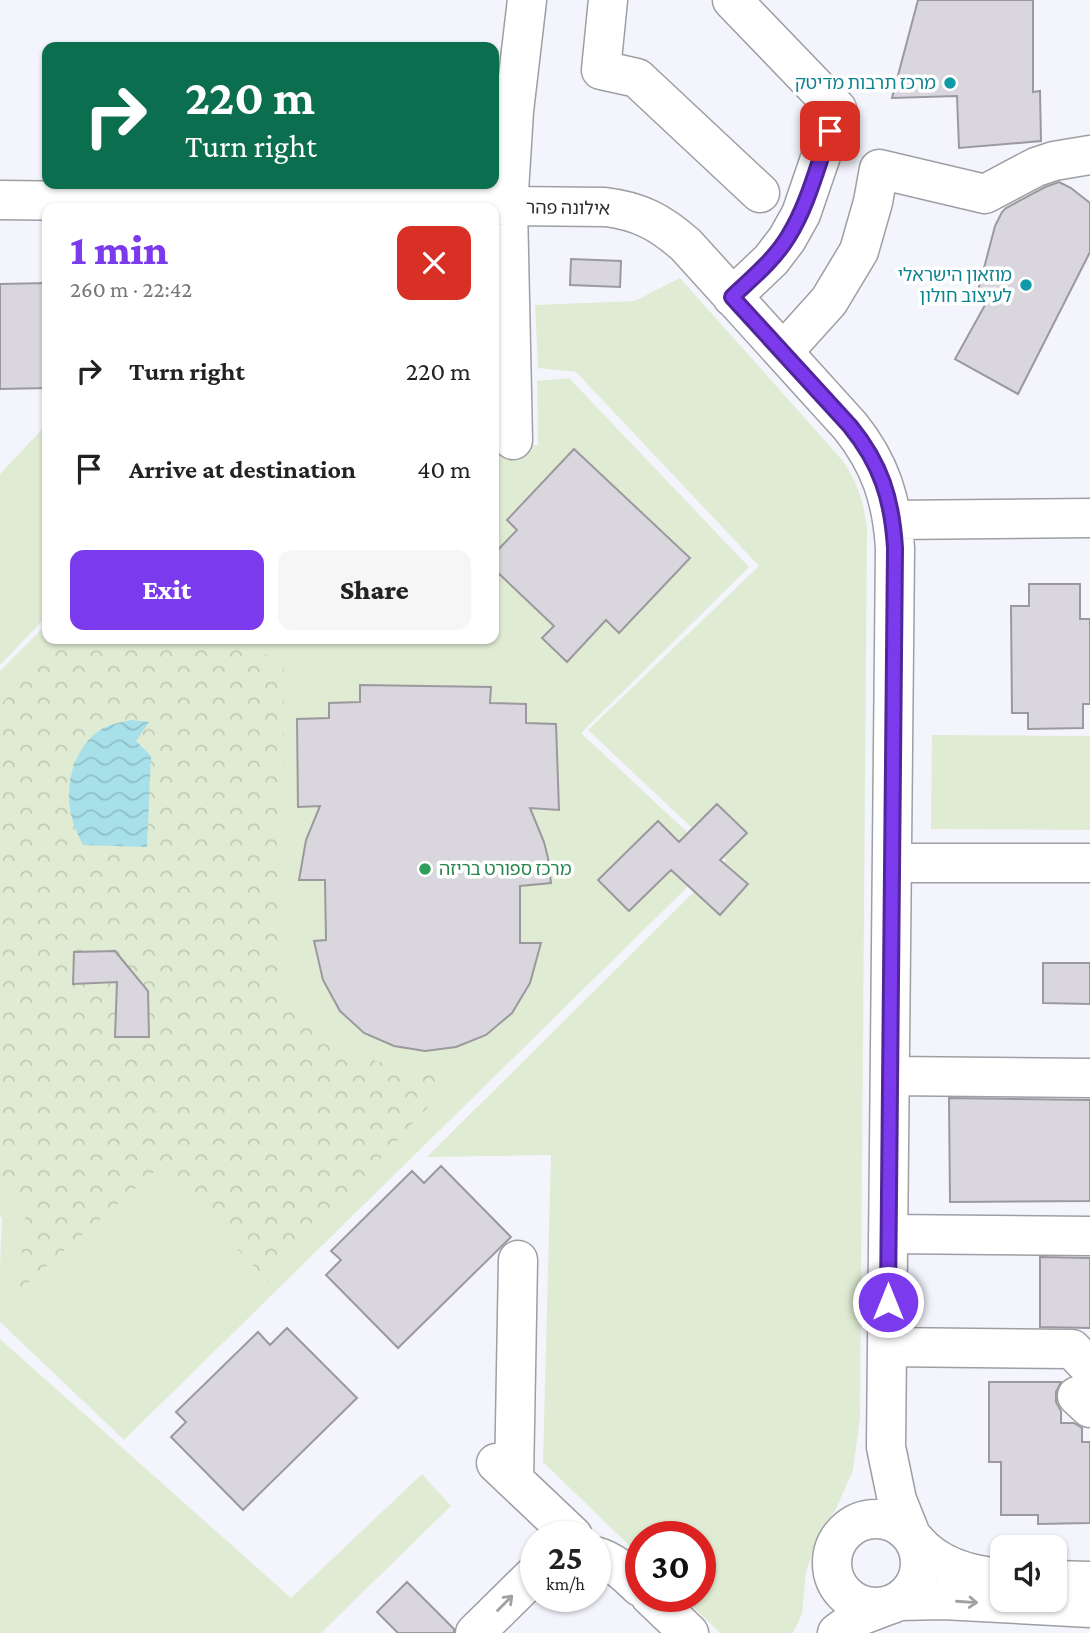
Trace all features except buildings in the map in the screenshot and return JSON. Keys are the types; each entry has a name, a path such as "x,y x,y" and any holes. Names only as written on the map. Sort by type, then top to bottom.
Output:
{"street":[{"path":"513,440 502,347 514,111 527,0"},
{"path":"608,0 601,70 637,78 761,193"},
{"path":"732,0 837,109 801,214 771,260 732,297"},
{"path":"783,352 829,300 859,251 879,169 985,194 1036,167 1090,155"},
{"name":"אילונה פהר","path":"0,200 91,203"},
{"name":"אילונה פהר","path":"499,206 605,207 634,212 675,235 850,426 866,447 883,482 893,520 895,548 886,1447 897,1500 913,1538"},
{"path":"893,520 1090,518"},
{"path":"892,863 1090,863"},
{"path":"890,1076 1090,1078"},
{"path":"888,1234 1090,1236"},
{"path":"518,1260 505,1471 557,1521"},
{"path":"887,1347 1072,1349 1086,1390"},
{"name":"אילונה פהר","path":"848,1528 869,1498 880,1473 886,1447"},
{"path":"990,1576 952,1567 922,1549 895,1522 881,1519 860,1521 848,1528 833,1551 831,1565 834,1579 846,1596 871,1607 943,1600 1090,1608"},
{"path":"837,1633 860,1616 892,1604 909,1593 919,1575 920,1553 913,1538"},
{"path":"826,1633 831,1614 834,1579"},
{"path":"1067,1580 1090,1581"},
{"path":"475,1633 520,1589"},
{"path":"667,1612 689,1633"}],"green space":[{"path":"680,278 842,460 859,492 867,528 860,1418 853,1470 837,1507 817,1538 806,1572 802,1614 793,1633 720,1633 698,1612 716,1612 716,1521 625,1521 625,1541 611,1528 611,1521 604,1521 543,1462 551,1155 427,1157 726,860 588,730 759,566 576,372 538,368 535,305 635,301"},
{"path":"569,378 749,567 581,733 716,859 124,1440 0,1322 0,671 42,629 42,644 499,644 499,446 538,445 537,381"},
{"path":"42,429 42,621 1,664 0,663 0,474"},
{"path":"59,644 252,644 284,669 282,986 303,1019 333,1043 373,1060 412,1072 461,1071 268,1282 161,1166 18,1291 26,1210 0,1186 0,705"},
{"path":"932,735 1090,736 1090,830 931,829"},
{"path":"0,1339 291,1598 422,1474 451,1506 321,1633 0,1633"}],"water":[{"path":"132,720 149,722 136,741 151,756 147,847 83,845 70,809 69,787 74,765 84,745 100,730"}],"place":[{"name":"מרכז תרבות מדיטק","path":"950,83"},
{"name":"מוזאון הישראלי לעיצוב חולון","path":"1026,285"},
{"name":"מרכז ספורט בריזה","path":"425,869"}],"route":[{"path":"830,131 801,214 787,239 771,260 732,297 866,447 883,482 893,520 895,548 888,1302"}]}
